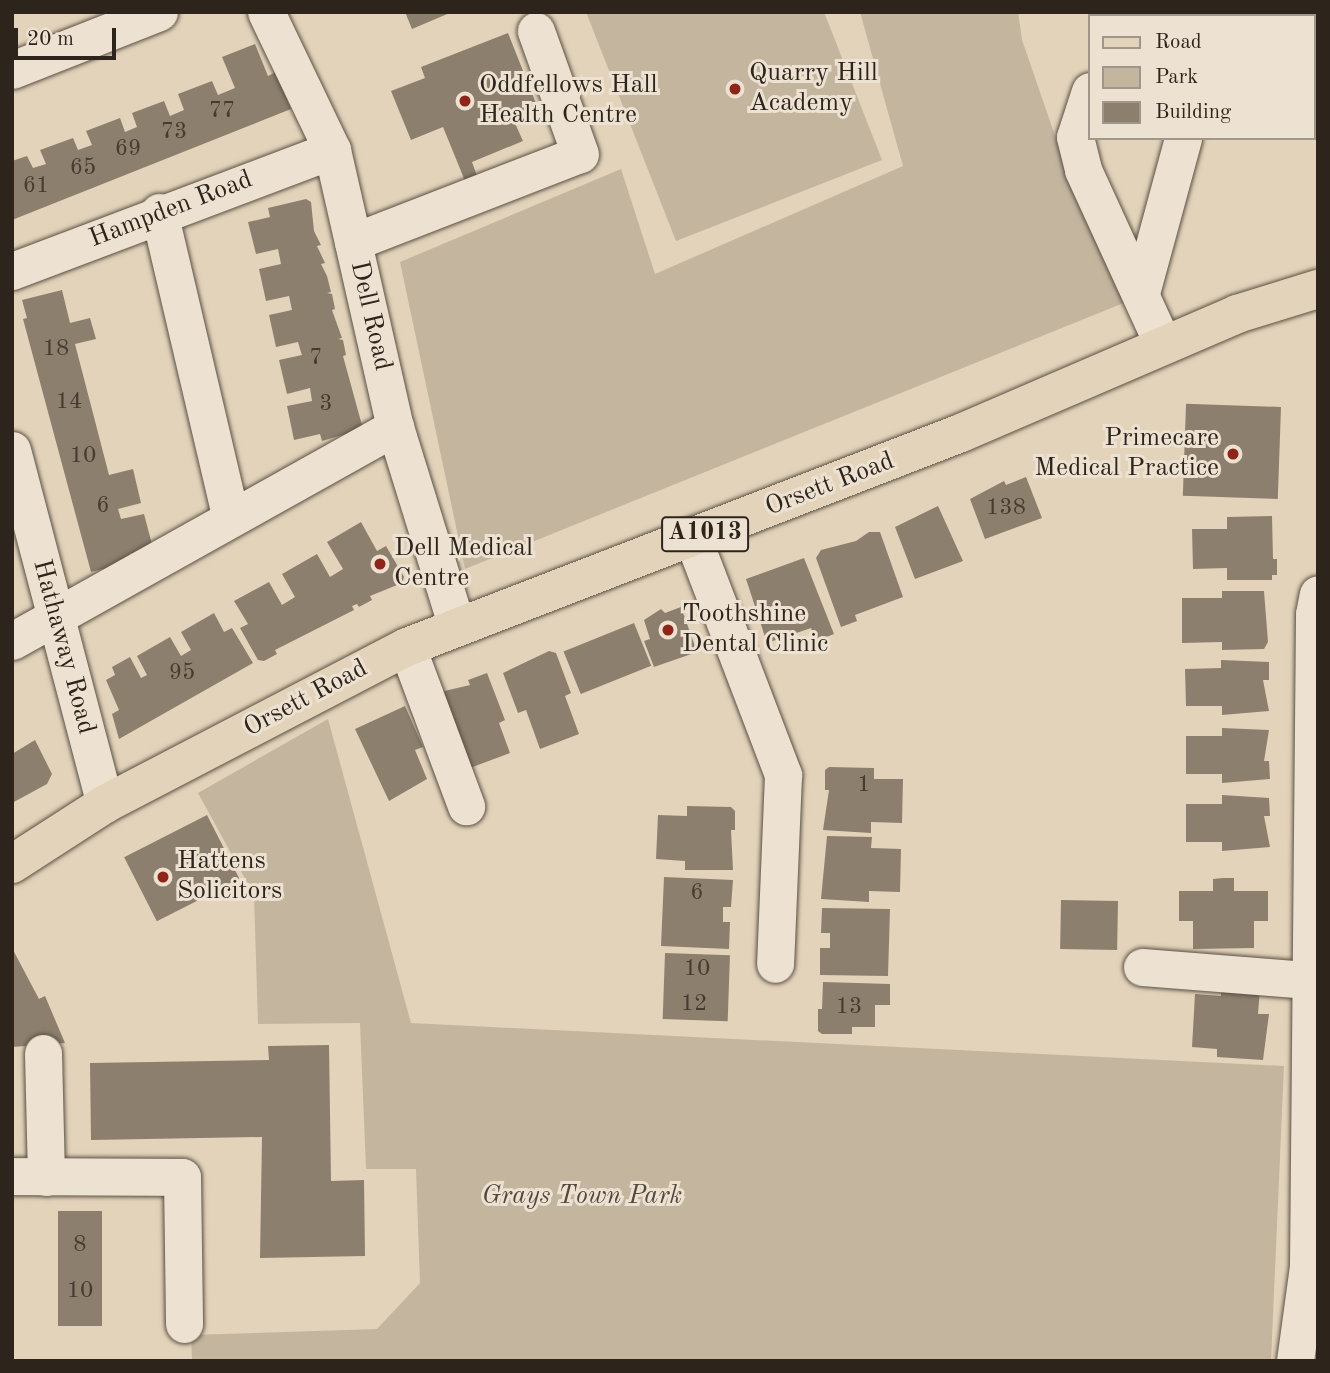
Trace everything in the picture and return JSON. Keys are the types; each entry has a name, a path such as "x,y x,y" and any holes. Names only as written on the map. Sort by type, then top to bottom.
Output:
{"main road":[{"name":"Orsett Road","path":"12,863 104,804 407,647 693,539 961,433 1237,314 1318,289"}],"street":[{"path":"12,70 159,12"},
{"name":"Dell Road","path":"266,12 332,150 396,427 457,626"},
{"path":"353,242 580,154 536,31"},
{"path":"1088,97 1075,137 1100,211 1141,293 1163,345"},
{"path":"1141,293 1182,140"},
{"name":"Hampden Road","path":"12,271 159,212 332,150"},
{"path":"159,212 231,518"},
{"path":"12,641 396,427"},
{"name":"Hathaway Road","path":"12,450 17,490 104,804"},
{"path":"693,539 783,775 775,964"},
{"path":"1295,1361 1308,1266 1309,980 1318,594"},
{"path":"407,647 466,806"},
{"path":"1142,967 1309,980"},
{"path":"43,1053 29,1176 182,1177 184,1324"}],"green space":[{"name":"Quarry Hill Academy","path":"586,12 824,12 882,160 676,241"},
{"path":"860,12 1018,12 1022,40 1061,153 1131,300 465,569 400,262 621,169 655,274 903,166"},
{"name":"Grays Town Park","path":"328,719 411,1023 1284,1066 1271,1361 192,1361 191,1335 377,1329 420,1283 416,1169 366,1169 360,1023 258,1024 254,895 198,793"}],"building":[{"path":"405,12 452,12 412,29"},
{"path":"1092,12 1137,12 1116,14"},
{"name":"Oddfellows Hall Health Centre","path":"508,33 539,111 514,121 523,141 472,162 477,176 465,181 443,127 411,140 391,91 425,78 421,67"},
{"path":"255,44 268,76 276,72 291,109 12,220 12,161 27,156 33,168 46,164 40,150 73,138 78,150 92,145 86,131 120,118 125,132 137,127 132,113 164,101 170,116 184,110 178,94 212,81 218,95 235,88 222,57"},
{"path":"306,199 311,202 314,231 321,245 317,246 325,263 321,264 331,292 327,293 332,294 335,309 332,310 342,338 338,339 343,340 346,355 343,356 363,429 322,441 320,434 294,440 287,406 312,401 310,388 287,394 279,360 302,355 298,342 276,347 269,315 292,310 289,296 266,301 259,269 281,264 278,249 256,254 248,222 270,217 268,208"},
{"path":"62,290 70,323 90,318 96,339 75,344 109,475 133,469 141,503 118,509 121,519 144,514 153,548 129,554 131,562 91,572 23,319 27,318 22,300"},
{"name":"Primecare Medical Practice","path":"1186,404 1281,407 1278,499 1183,496"},
{"path":"1026,477 1042,518 985,539 970,499 1004,481 1006,485"},
{"path":"938,506 963,561 915,579 895,527"},
{"path":"1272,516 1273,559 1277,559 1277,575 1272,575 1272,580 1227,580 1227,568 1193,569 1192,529 1227,529 1227,517"},
{"path":"361,522 377,551 386,546 404,577 402,583 370,596 372,600 359,607 357,604 352,606 354,610 275,650 277,654 264,661 258,660 240,628 248,624 234,601 269,582 282,605 295,597 282,574 317,554 330,577 343,569 327,542"},
{"path":"869,532 880,532 903,597 855,615 857,621 841,627 816,558 821,550 856,541"},
{"path":"804,558 834,634 816,641 811,628 767,643 746,579"},
{"path":"1222,591 1264,591 1268,642 1264,649 1222,650 1222,642 1182,643 1182,598 1222,598"},
{"name":"Toothshine Dental Clinic","path":"681,607 697,652 654,667 644,641 650,639 644,620 661,609 665,613"},
{"path":"214,613 224,632 232,628 253,663 119,739 112,714 119,710 106,680 115,675 112,667 130,657 141,678 147,675 137,656 170,637 181,656 191,650 181,632"},
{"path":"634,623 651,666 581,694 564,651"},
{"path":"549,651 556,653 571,693 565,696 579,734 540,749 526,710 518,713 503,673"},
{"path":"1221,660 1269,662 1269,680 1263,680 1269,711 1222,715 1222,706 1186,706 1185,669 1221,668"},
{"path":"487,673 505,720 499,723 510,753 470,768 436,693 470,685 468,680"},
{"path":"405,706 423,747 415,750 427,779 389,801 355,729"},
{"path":"1222,728 1269,730 1264,761 1269,761 1270,779 1222,783 1222,774 1186,774 1186,736 1222,736"},
{"path":"35,740 52,774 47,784 12,803 12,754"},
{"path":"829,767 874,768 874,779 903,779 902,823 871,822 871,833 823,830 829,790 825,790 825,770"},
{"path":"1222,795 1269,798 1270,816 1264,816 1270,847 1222,851 1222,842 1186,842 1186,804 1222,804"},
{"path":"687,806 731,807 735,811 735,830 731,830 733,870 685,870 685,861 656,859 658,815 687,816"},
{"path":"207,815 240,879 157,921 124,857"},
{"path":"827,836 872,837 871,848 901,849 900,892 869,891 869,902 821,899"},
{"path":"664,877 733,880 731,907 723,907 723,922 730,922 729,949 661,946"},
{"path":"1234,878 1234,891 1268,891 1268,921 1254,921 1254,948 1193,949 1193,921 1179,921 1179,891 1213,891 1213,879"},
{"path":"1061,900 1118,901 1117,950 1060,949"},
{"path":"822,908 890,909 888,976 820,975 820,948 830,948 830,933 821,933"},
{"path":"12,948 39,999 45,996 65,1043 12,1047"},
{"path":"665,953 730,955 728,1021 663,1019"},
{"path":"823,982 890,984 890,1005 875,1005 875,1027 852,1027 852,1034 822,1034 818,1031 818,1009 822,1009"},
{"path":"1221,986 1260,989 1258,1014 1269,1014 1263,1060 1217,1057 1217,1049 1192,1047 1195,994 1221,996"},
{"path":"329,1045 331,1181 364,1180 365,1256 260,1258 262,1137 91,1140 90,1063 269,1060 268,1046"},
{"path":"58,1211 102,1211 102,1326 58,1326"}],"place":[{"name":"Quarry Hill Academy","path":"735,89"},
{"name":"Oddfellows Hall Health Centre","path":"465,101"},
{"name":"Primecare Medical Practice","path":"1233,454"},
{"name":"Dell Medical Centre","path":"380,564"},
{"name":"Toothshine Dental Clinic","path":"668,630"},
{"name":"Hattens Solicitors","path":"163,877"}]}
